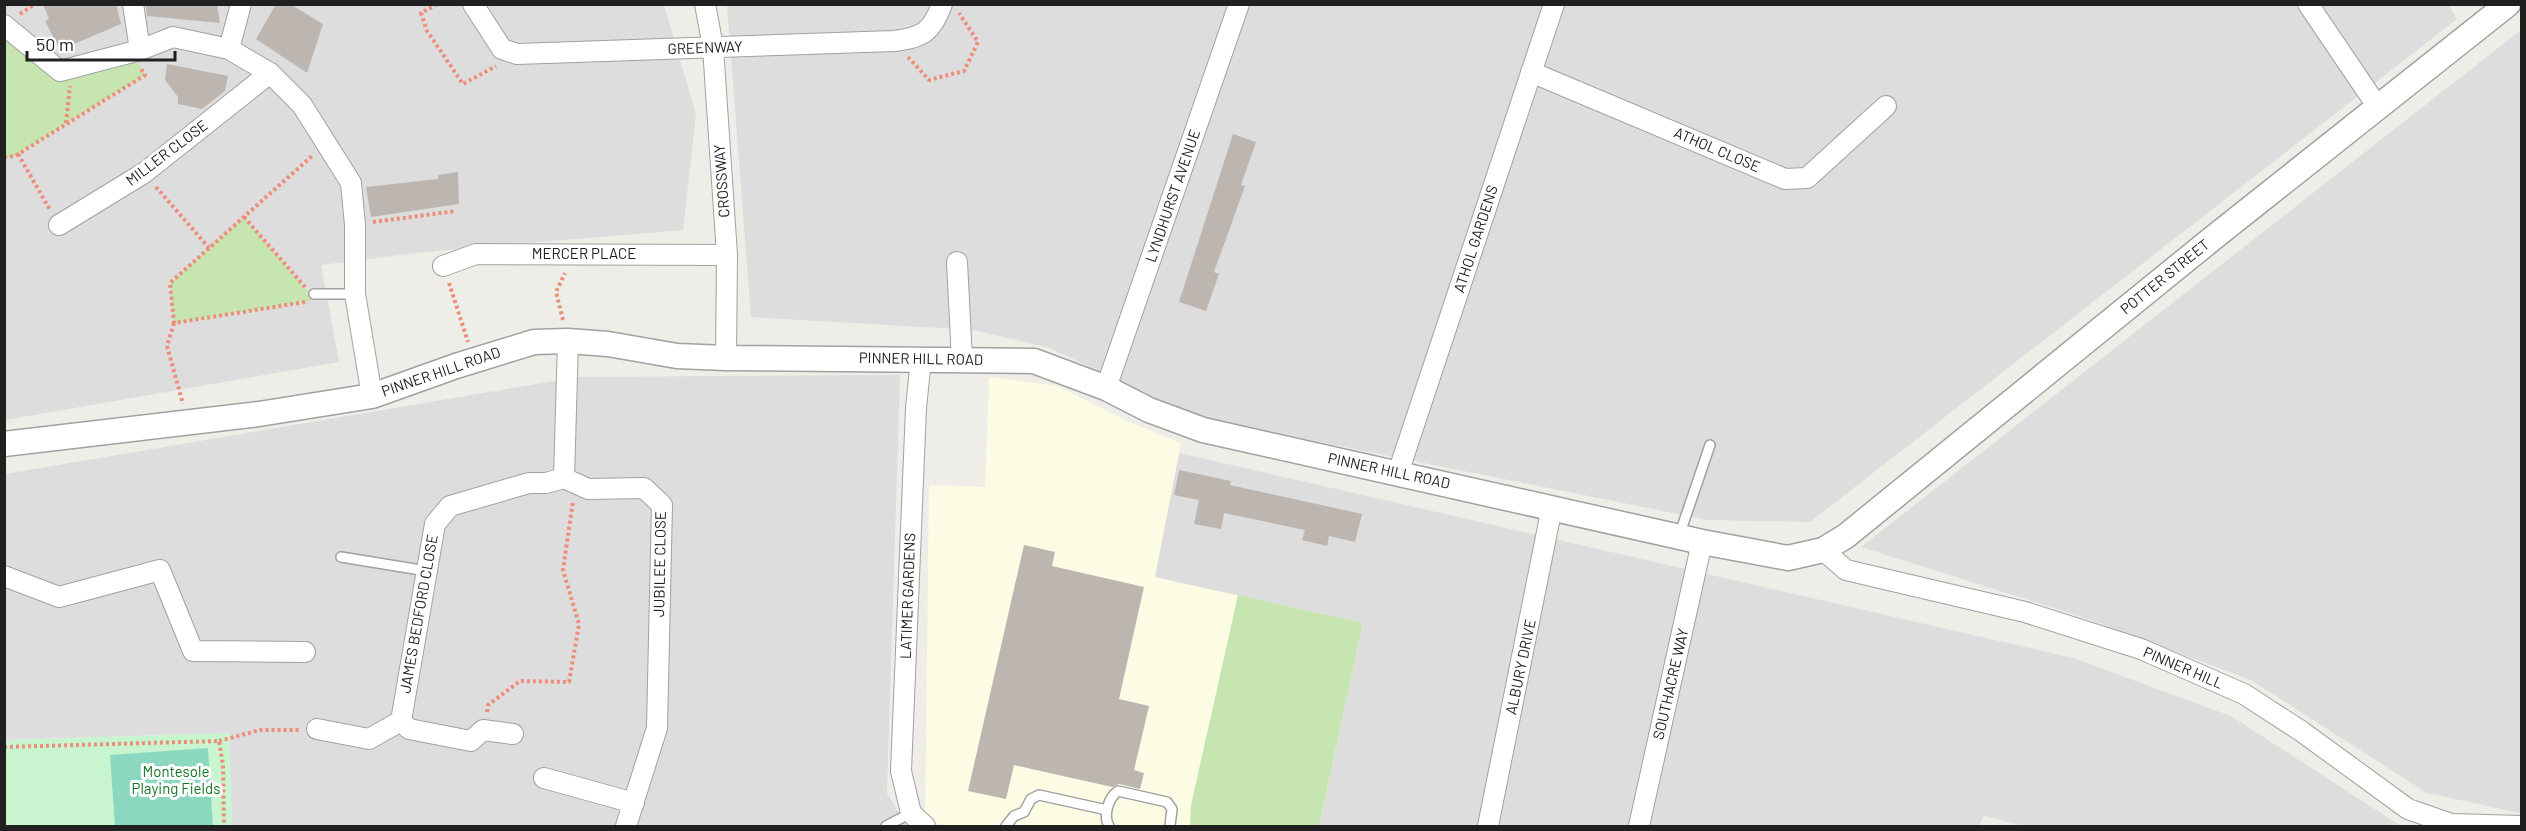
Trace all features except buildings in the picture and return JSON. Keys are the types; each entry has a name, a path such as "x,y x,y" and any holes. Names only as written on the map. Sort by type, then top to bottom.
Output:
{"street":[{"path":"133,4 136,51"},
{"path":"229,50 241,4"},
{"path":"473,4 502,48 517,54"},
{"name":"CROSSWAY","path":"705,4 714,47 727,255 726,358"},
{"name":"GREENWAY","path":"517,54 894,41 917,38 936,22 942,4"},
{"name":"LYNDHURST AVENUE","path":"1106,388 1239,4"},
{"name":"ATHOL GARDENS","path":"1398,473 1554,4"},
{"path":"2308,4 2377,106"},
{"name":"POTTER STREET","path":"1823,550 1846,536 2377,106 2508,4"},
{"path":"4,25 60,71 136,51 173,37 229,50 270,74 302,105 351,183 355,225 355,294 372,396"},
{"name":"ATHOL CLOSE","path":"1531,72 1785,179 1808,178 1886,106"},
{"name":"MILLER CLOSE","path":"58,225 144,173 270,74"},
{"name":"MERCER PLACE","path":"443,266 476,254 727,255"},
{"path":"957,262 962,360"},
{"path":"568,341 569,481"},
{"name":"PINNER HILL ROAD","path":"4,444 259,414 372,396 474,360 534,342 568,341 608,344 677,356 726,358 1034,361 1106,388 1149,410 1203,430 1691,539 1788,558 1823,550"},
{"name":"LATIMER GARDENS","path":"918,820 901,771 916,408 921,359"},
{"name":"JAMES BEDFORD CLOSE","path":"401,721 435,524 450,506 530,483 569,481"},
{"name":"JUBILEE CLOSE","path":"569,481 588,489 644,488 662,505 657,728 626,826"},
{"name":"ALBURY DRIVE","path":"1488,826 1552,507"},
{"name":"SOUTHACRE WAY","path":"1639,826 1691,539"},
{"name":"PINNER HILL","path":"1823,550 1846,570 2025,612 2141,650 2244,694 2301,731 2408,809 2451,824 2522,826"},
{"path":"4,576 59,597 160,570 193,651 305,652"},
{"path":"317,729 369,739 401,721 409,729 471,741 483,730 513,734"},
{"path":"544,778 634,803"}],"lane":[{"path":"314,294 355,294"},
{"path":"1691,539 1710,445"},
{"path":"341,557 427,571"},
{"path":"1109,826 1106,821 1107,810 1111,797 1118,791 1167,802 1172,809 1170,826"},
{"path":"1006,826 1014,816 1024,812 1031,799 1040,795 1107,810"},
{"path":"886,826 918,820"}],"path":[{"path":"437,4 421,13 427,31 463,84 517,54"},
{"path":"894,41 929,80 964,71 978,42 954,4"},
{"path":"4,157 18,154 145,75 136,51"},
{"path":"66,124 72,68"},
{"path":"188,423 167,346 174,323 170,283 326,143"},
{"path":"18,154 58,225"},
{"path":"144,173 209,248"},
{"path":"355,225 456,211"},
{"path":"174,323 311,301 314,294 306,289 244,217"},
{"path":"568,341 556,292 573,254"},
{"path":"443,266 474,360"},
{"path":"483,730 488,705 520,681 569,682 579,624 563,570 569,481"},
{"path":"4,747 219,741 260,730 317,729"},
{"path":"219,741 223,765 224,826"}],"shaded area":[{"path":"2448,4 2457,19 1810,522 1708,520 1195,417 1050,348 974,330 751,317 727,5"},
{"path":"5,5 664,5 696,114 683,230 424,252 321,265 339,362 5,420"},
{"path":"2521,30 2521,820 2520,813 2427,793 2251,680 2085,618 1861,547"},
{"path":"900,375 887,793 907,826 232,826 229,733 5,740 5,474 578,377"},
{"path":"989,377 1058,386 1131,423 1181,443 1155,577 1363,623 1319,826 951,826 925,821 929,485 985,487"},
{"path":"1166,450 2073,658 2231,716 2401,826 2023,826 1984,816 1979,826 1311,826 1143,612"}],"green space":[{"path":"4,25 60,71 131,52 145,75 15,156 5,157"},
{"path":"244,217 306,289 314,294 311,301 174,323 170,283"},
{"path":"1238,595 1363,623 1319,826 1190,826 1191,805"},
{"name":"Montesole Playing Fields","path":"229,733 232,826 5,826 4,740"},
{"path":"208,748 213,826 115,826 110,755"}]}
